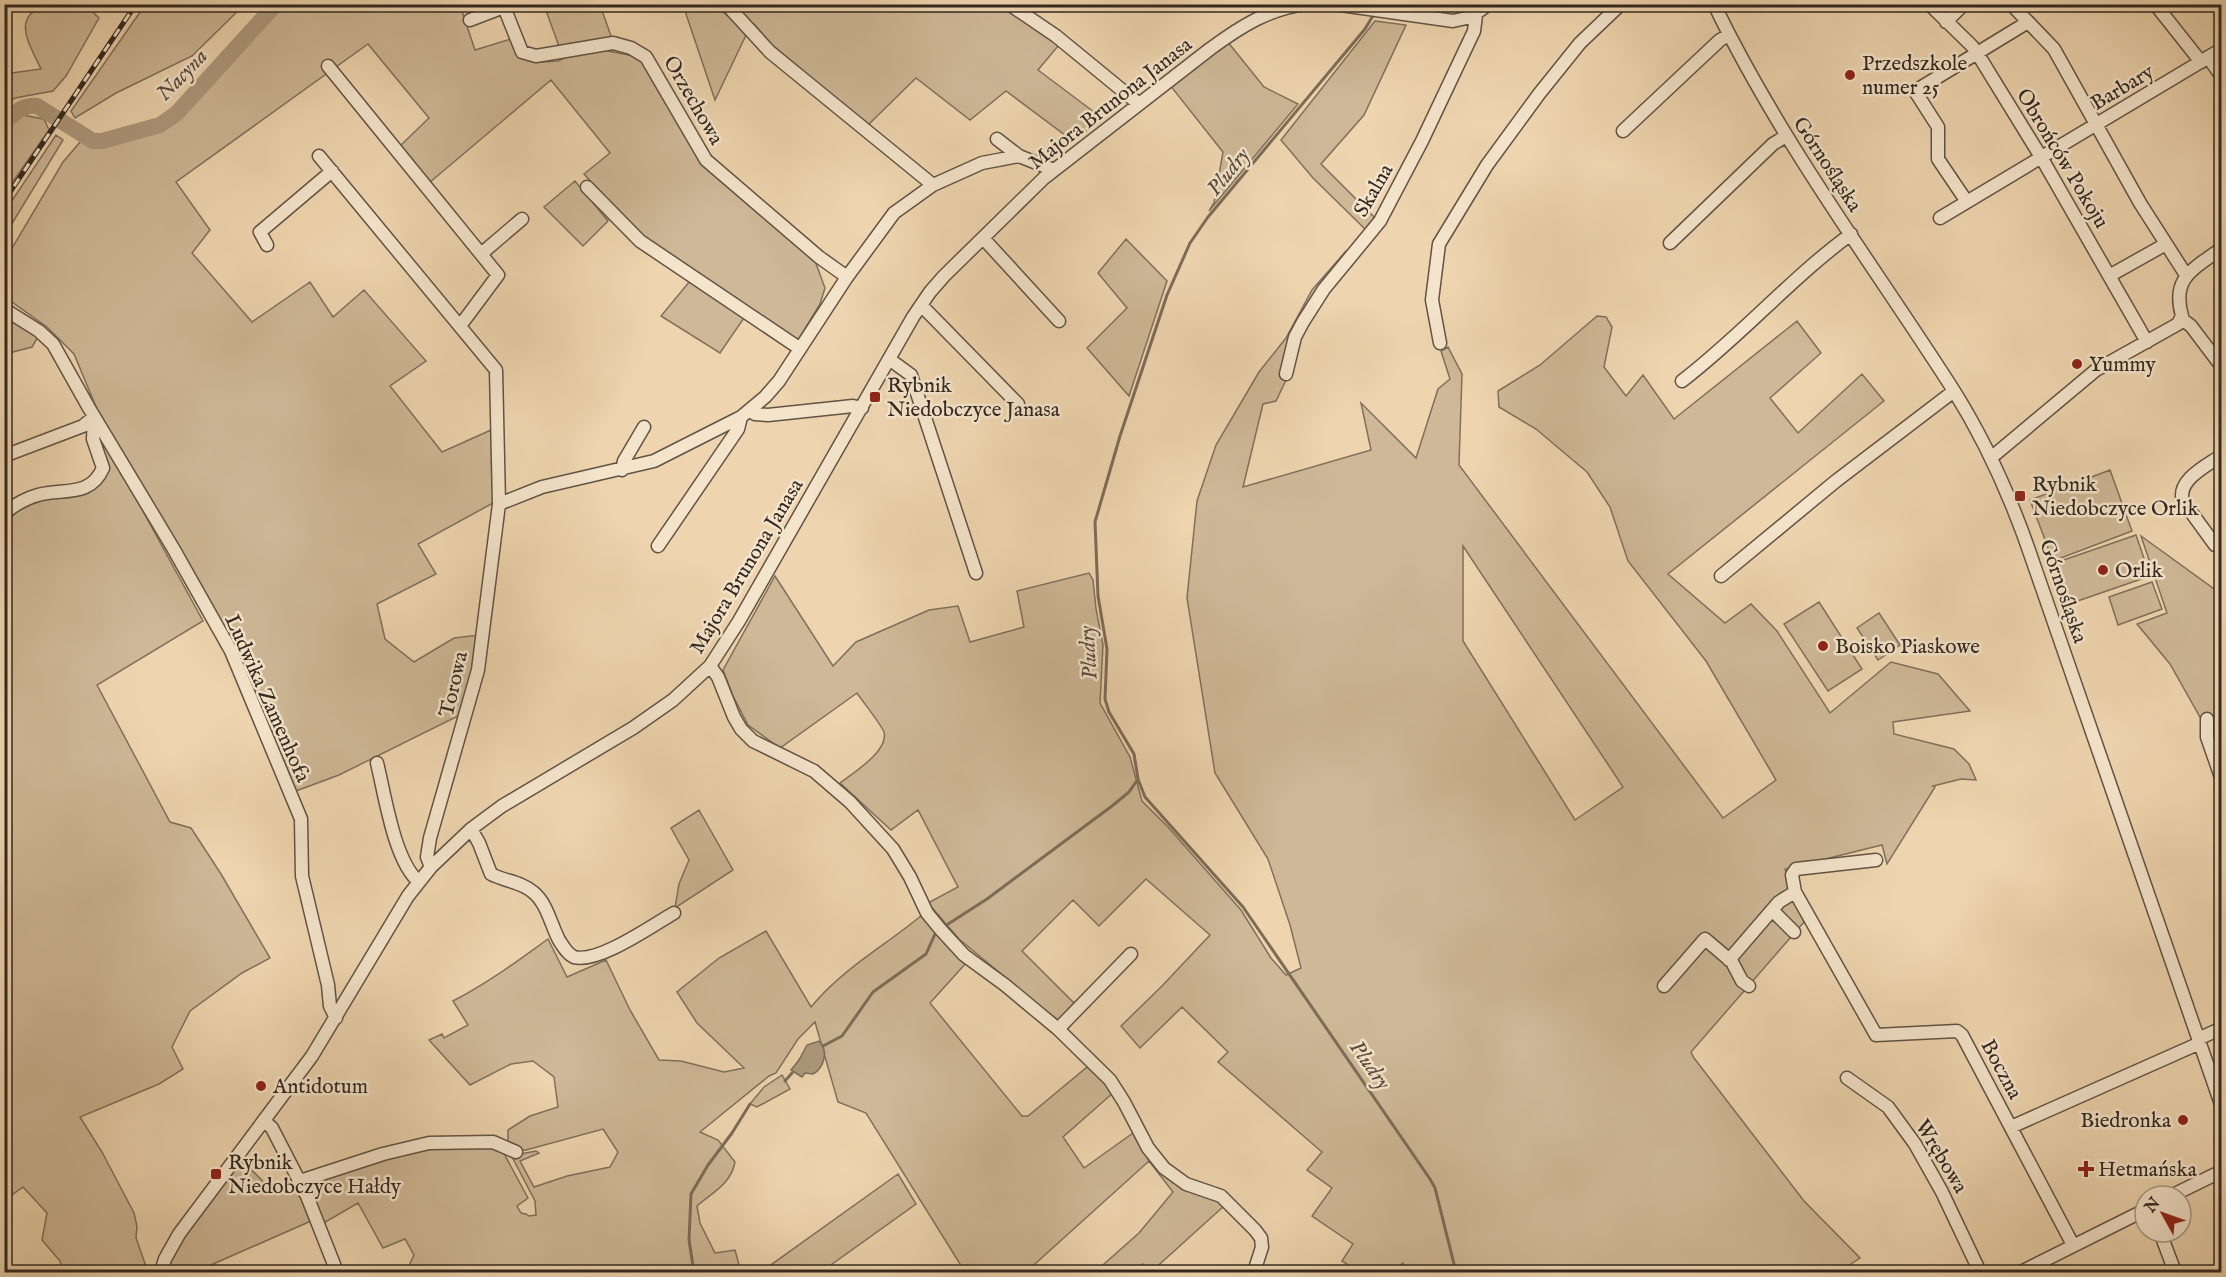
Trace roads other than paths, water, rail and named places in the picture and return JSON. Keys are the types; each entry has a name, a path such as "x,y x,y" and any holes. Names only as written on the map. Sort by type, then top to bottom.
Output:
{"street":[{"path":"726,4 770,52 933,185"},
{"path":"1009,4 1056,36 1140,104"},
{"name":"Majora Brunona Janasa","path":"161,1272 165,1259 179,1234 312,1056 419,882 431,867 471,829 509,801 649,718 710,666 739,621 921,305 944,276 1054,170 1243,26 1272,11 1307,4"},
{"path":"1334,4 1447,20 1462,20 1476,15 1490,4"},
{"path":"1440,344 1432,300 1439,244 1487,165 1539,94 1580,43 1621,4"},
{"name":"Górnośląska","path":"1714,4 1756,87 1786,136 1954,391 1992,457 2023,532 2222,1107"},
{"name":"Obrońców Pokoju","path":"1929,4 1978,54 2041,157 2147,342"},
{"path":"1946,22 1964,4"},
{"path":"2011,4 2054,49 2096,125 2186,275"},
{"path":"2155,4 2222,77"},
{"name":"Orzechowa","path":"470,20 504,7 522,52 536,56 613,43 631,48 646,57 706,160 819,257 847,277"},
{"name":"Skalna","path":"1286,374 1295,338 1311,307 1380,221 1422,141 1474,32 1476,15"},
{"path":"1967,202 1938,159 1938,127 1915,91 2028,22"},
{"path":"1623,131 1720,40 1729,35"},
{"name":"Barbary","path":"1940,218 2222,49"},
{"path":"328,66 498,275 459,326"},
{"path":"1670,243 1773,144 1786,136"},
{"path":"997,139 1019,156 1054,170"},
{"path":"320,156 496,370 499,504 542,488 654,461 746,414 772,390 847,277 894,213 933,185 982,163 1019,156"},
{"path":"267,245 260,232 332,171"},
{"path":"587,187 640,241 799,348"},
{"path":"481,254 522,219"},
{"path":"1683,381 1710,360 1812,265 1851,234"},
{"path":"983,238 1059,321"},
{"path":"2109,276 2166,244"},
{"path":"2222,248 2186,275 2181,283 2178,297 2182,319 2191,326 2222,367"},
{"path":"921,305 1018,405"},
{"name":"Ludwika Zamenhofa","path":"4,309 53,344 231,651 300,819 302,876 328,985 330,1006 336,1018"},
{"path":"1992,457 2100,367 2174,327 2182,319"},
{"path":"889,359 911,375 976,573"},
{"path":"1721,576 1836,482 1954,391"},
{"path":"746,414 768,415 854,406 862,408"},
{"path":"658,546 746,414"},
{"path":"4,456 83,426 94,417"},
{"name":"Ludwika Zamenhofa","path":"4,513 38,495 73,491 92,485 103,468 93,439 94,417"},
{"path":"622,470 624,461 644,427"},
{"path":"2222,455 2188,481 2181,496 2215,545 2222,541"},
{"name":"Torowa","path":"431,867 427,857 430,838 478,670 499,504"},
{"path":"710,666 718,677 741,729 753,741 814,771 850,801 893,849 910,877 927,913 940,930 964,955 1058,1029 1110,1080 1148,1148 1164,1168 1186,1184 1221,1196 1259,1234 1262,1247 1255,1272"},
{"path":"2207,719 2207,737 2222,780"},
{"path":"377,763 400,855 419,882"},
{"path":"471,829 491,874 523,886 536,894 559,940 574,957 609,950 674,913"},
{"path":"1730,960 1779,902 1795,892 1792,874 1796,869 1876,860"},
{"name":"Boczna","path":"1795,892 1876,1035 1957,1031 1966,1041 2011,1127 2199,1041 2222,1028"},
{"path":"1772,910 1794,932"},
{"path":"1664,986 1705,939 1730,960 1742,981 1749,986"},
{"path":"1058,1029 1131,954"},
{"name":"Wrębowa","path":"1846,1078 1888,1107 1915,1144 1947,1200 1980,1272"},
{"path":"264,1121 272,1128 300,1180 336,1272"},
{"path":"2011,1127 2073,1245"},
{"path":"300,1180 383,1154 429,1143 493,1142 516,1152"},
{"path":"2193,1185 2222,1171"},
{"path":"2021,1272 2133,1216"},
{"path":"2164,1244 2175,1272"}],"waterway":[{"name":"Nacyna","path":"4,122 23,108 37,106 93,141 102,141 160,125 177,113 276,4"},
{"name":"Pludry","path":"1374,14 1365,29 1208,217 1190,243 1167,295 1120,436 1095,522 1098,596 1107,649 1105,699 1109,712 1134,754 1138,779 1145,797 1243,907 1430,1179 1435,1188 1456,1272"},
{"path":"945,926 987,899 1112,806 1129,792 1138,779"},
{"path":"823,1046 842,1036 873,992 926,954 936,932"},
{"path":"785,1081 792,1073"},
{"path":"694,1272 689,1240 691,1194 750,1104"}],"railway":[{"path":"4,201 136,4"}],"place":[{"name":"Przedszkole numer 25","path":"1850,75"},
{"name":"Yummy","path":"2077,364"},
{"name":"Rybnik Niedobczyce Janasa","path":"875,397"},
{"name":"Rybnik Niedobczyce Orlik","path":"2020,496"},
{"name":"Orlik","path":"2103,570"},
{"name":"Boisko Piaskowe","path":"1823,646"},
{"name":"Antidotum","path":"261,1086"},
{"name":"Biedronka","path":"2183,1120"},
{"name":"Hetmańska","path":"2086,1169"},
{"name":"Rybnik Niedobczyce Hałdy","path":"216,1174"}]}
